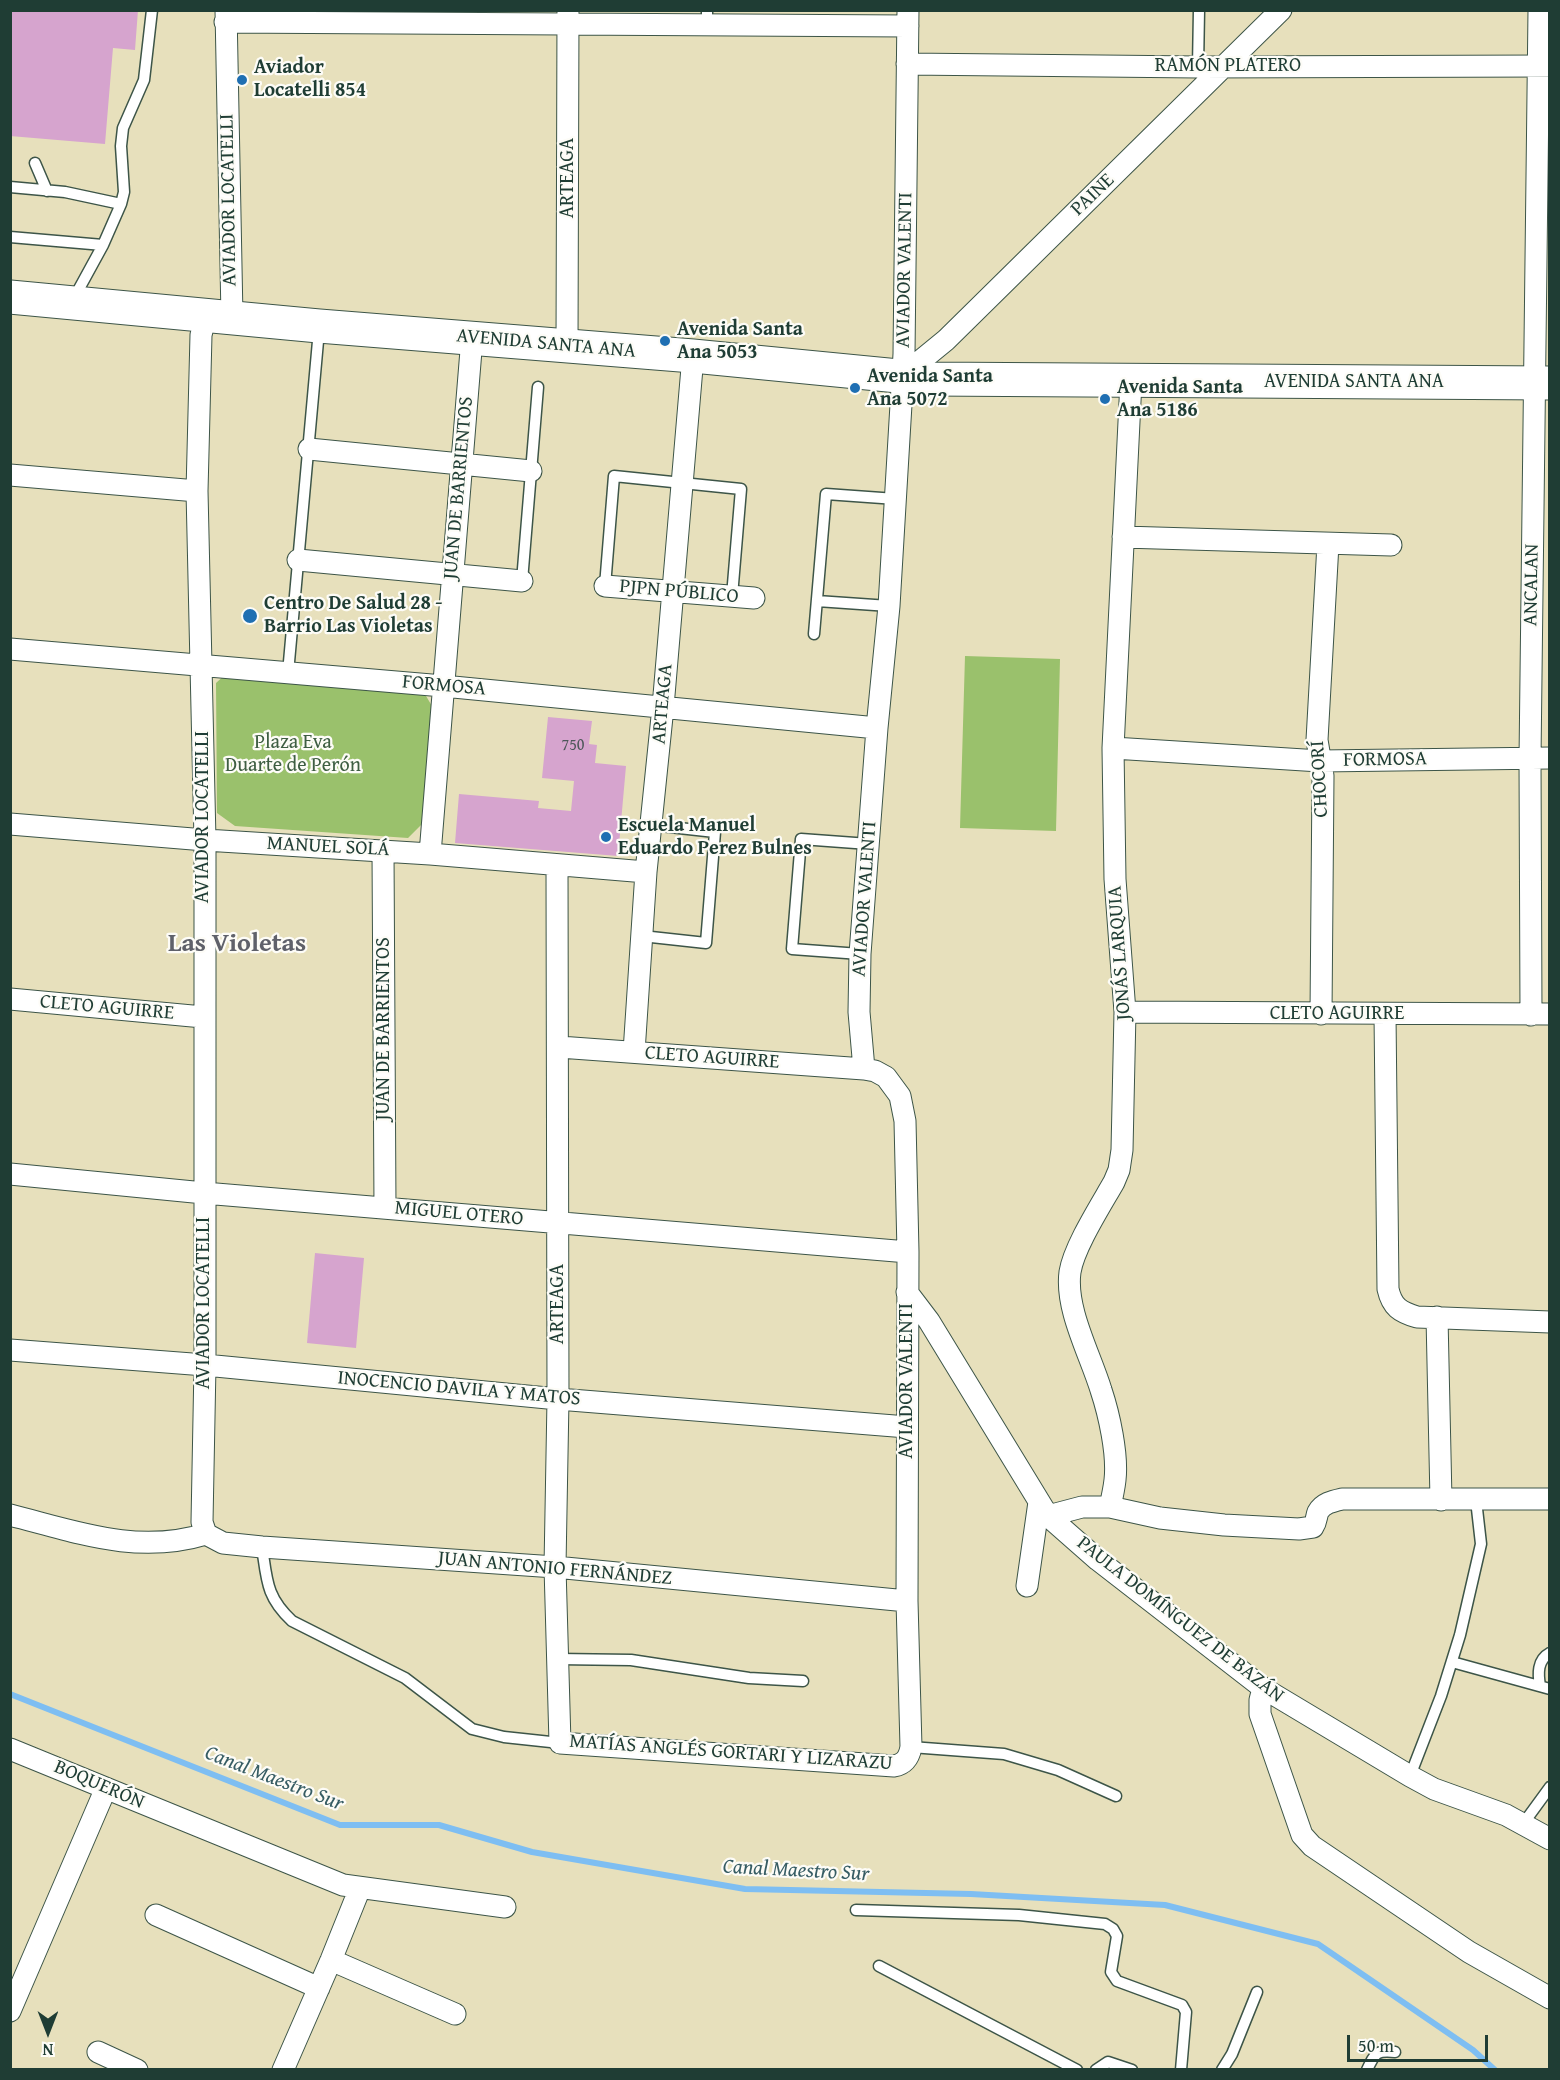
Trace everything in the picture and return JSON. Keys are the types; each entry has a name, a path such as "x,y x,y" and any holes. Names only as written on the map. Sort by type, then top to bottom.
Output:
{"main road":[{"name":"AVENIDA SANTA ANA","path":"10,297 319,326 693,356 929,379 1542,383"}],"street":[{"name":"PAINE","path":"902,376 946,340 1281,10"},
{"name":"ANCALAN","path":"1539,10 1544,66 1540,1014"},
{"path":"225,16 908,18"},
{"name":"AVIADOR LOCATELLI","path":"206,1534 202,1522 205,1365 203,1017 205,840 196,491 201,335 219,316 225,16"},
{"name":"ARTEAGA","path":"567,345 568,18"},
{"name":"AVIADOR VALENTI","path":"907,1756 908,1252 904,1108 900,1096 886,1077 875,1071 864,1069 859,1011 860,954 877,728 889,606 904,354 908,18"},
{"name":"RAMÓN PLATERO","path":"907,64 1544,66"},
{"name":"JUAN DE BARRIENTOS","path":"430,854 472,338"},
{"name":"ARTEAGA","path":"634,1052 646,872 663,707 693,356"},
{"name":"JONÁS LARQUIA","path":"1110,1507 1116,1464 1111,1435 1102,1393 1072,1306 1069,1285 1073,1260 1119,1170 1122,1150 1125,1012 1115,879 1113,748 1131,381"},
{"path":"309,449 531,471"},
{"path":"10,475 196,491"},
{"path":"1124,537 1391,545"},
{"name":"CHOCORÍ","path":"1321,1014 1323,776 1317,740 1328,544"},
{"path":"298,560 522,581"},
{"name":"PJPN PÚBLICO","path":"605,586 754,598"},
{"name":"FORMOSA","path":"10,650 443,686 877,728"},
{"name":"FORMOSA","path":"1113,748 1320,761 1540,758"},
{"name":"MANUEL SOLÁ","path":"10,824 646,872"},
{"name":"JUAN DE BARRIENTOS","path":"383,851 385,1208"},
{"name":"ARTEAGA","path":"557,865 558,1399 555,1567 560,1743"},
{"name":"CLETO AGUIRRE","path":"10,999 203,1017"},
{"name":"CLETO AGUIRRE","path":"1125,1012 1540,1014"},
{"path":"1384,1014 1390,1299 1397,1309 1417,1317 1550,1322"},
{"name":"CLETO AGUIRRE","path":"559,1047 864,1069"},
{"name":"MIGUEL OTERO","path":"10,1174 204,1193 908,1252"},
{"name":"PAULA DOMÍNGUEZ DE BAZÁN","path":"907,1292 929,1321 1044,1509 1098,1560 1263,1688 1434,1789 1506,1815 1550,1839"},
{"path":"1437,1317 1441,1500"},
{"name":"INOCENCIO DAVILA Y MATOS","path":"10,1350 205,1365 558,1399 907,1427"},
{"path":"1027,1586 1044,1509 1110,1507 1160,1518 1224,1525 1299,1529 1313,1527 1317,1521 1317,1513 1325,1505 1342,1499 1550,1499"},
{"path":"10,1515 113,1541 132,1543 184,1541 206,1534"},
{"name":"JUAN ANTONIO FERNÁNDEZ","path":"206,1534 223,1543 262,1548 555,1567 907,1601"},
{"path":"1263,1688 1260,1714 1302,1835 1311,1846 1469,1952 1550,1998"},
{"name":"MATÍAS ANGLÉS GORTARI Y LIZARAZU","path":"560,1743 882,1765 907,1756"},
{"name":"BOQUERÓN","path":"10,1749 343,1885 505,1907"},
{"path":"10,2011 106,1788"},
{"path":"291,2067 319,1988 360,1888"},
{"path":"156,1915 319,1988"},
{"path":"331,1960 456,2014"},
{"path":"98,2052 137,2070"}],"lane":[{"path":"70,303 103,245 121,204 124,192 121,146 123,128 144,80 152,10"},
{"path":"1198,66 1199,10"},
{"path":"35,163 47,191"},
{"path":"10,188 65,192 121,204"},
{"path":"10,237 103,245"},
{"path":"288,673 319,326"},
{"path":"522,581 538,387"},
{"path":"605,586 614,476 741,489 732,596"},
{"path":"814,634 826,494 896,500"},
{"path":"817,601 889,606"},
{"path":"642,936 706,943 715,832 652,825"},
{"path":"860,954 792,949 801,839 868,844"},
{"path":"1410,1776 1441,1696 1460,1635 1481,1544 1476,1500"},
{"path":"262,1548 271,1596 280,1610 292,1621 405,1678 472,1729 504,1737 560,1743"},
{"path":"1545,1688 1538,1668 1544,1656 1550,1653"},
{"path":"557,1659 632,1660 749,1678 803,1681"},
{"path":"1452,1662 1545,1688"},
{"path":"907,1756 1004,1754 1058,1770 1116,1796"},
{"path":"1523,1824 1550,1787"},
{"path":"856,1910 1019,1915 1105,1924 1113,1929 1117,1936 1111,1972 1117,1981 1182,2005 1186,2012 1181,2070"},
{"path":"879,1966 1077,2070"},
{"path":"1222,2070 1232,2054 1257,1992"},
{"path":"1367,2070 1375,2055 1383,2051 1395,2052"},
{"path":"1096,2070 1108,2062 1132,2070"}],"green space":[{"path":"965,656 1060,659 1056,831 960,828"},
{"name":"Plaza Eva Duarte de Perón","path":"228,672 423,691 432,706 422,824 408,838 235,826 217,813 216,683"}],"building":[{"path":"10,10 138,10 135,50 113,48 105,144 10,136"},
{"path":"548,717 592,721 589,744 597,745 595,763 626,766 618,856 455,843 459,794 539,801 538,808 571,811 574,781 542,778"},
{"path":"315,1253 364,1258 356,1348 307,1343"}],"waterway":[{"name":"Canal Maestro Sur","path":"10,1694 340,1825 439,1825 532,1852 745,1889 971,1894 1165,1905 1318,1944 1473,2050 1495,2070"}],"place":[{"name":"Aviador Locatelli 854","path":"242,80"},
{"name":"Avenida Santa Ana 5053","path":"665,341"},
{"name":"Avenida Santa Ana 5072","path":"855,388"},
{"name":"Avenida Santa Ana 5186","path":"1105,399"},
{"name":"Centro De Salud 28 - Barrio Las Violetas","path":"250,616"},
{"name":"Escuela Manuel Eduardo Perez Bulnes","path":"606,837"}],"district":[{"name":"Las Violetas","path":"237,944"}]}
